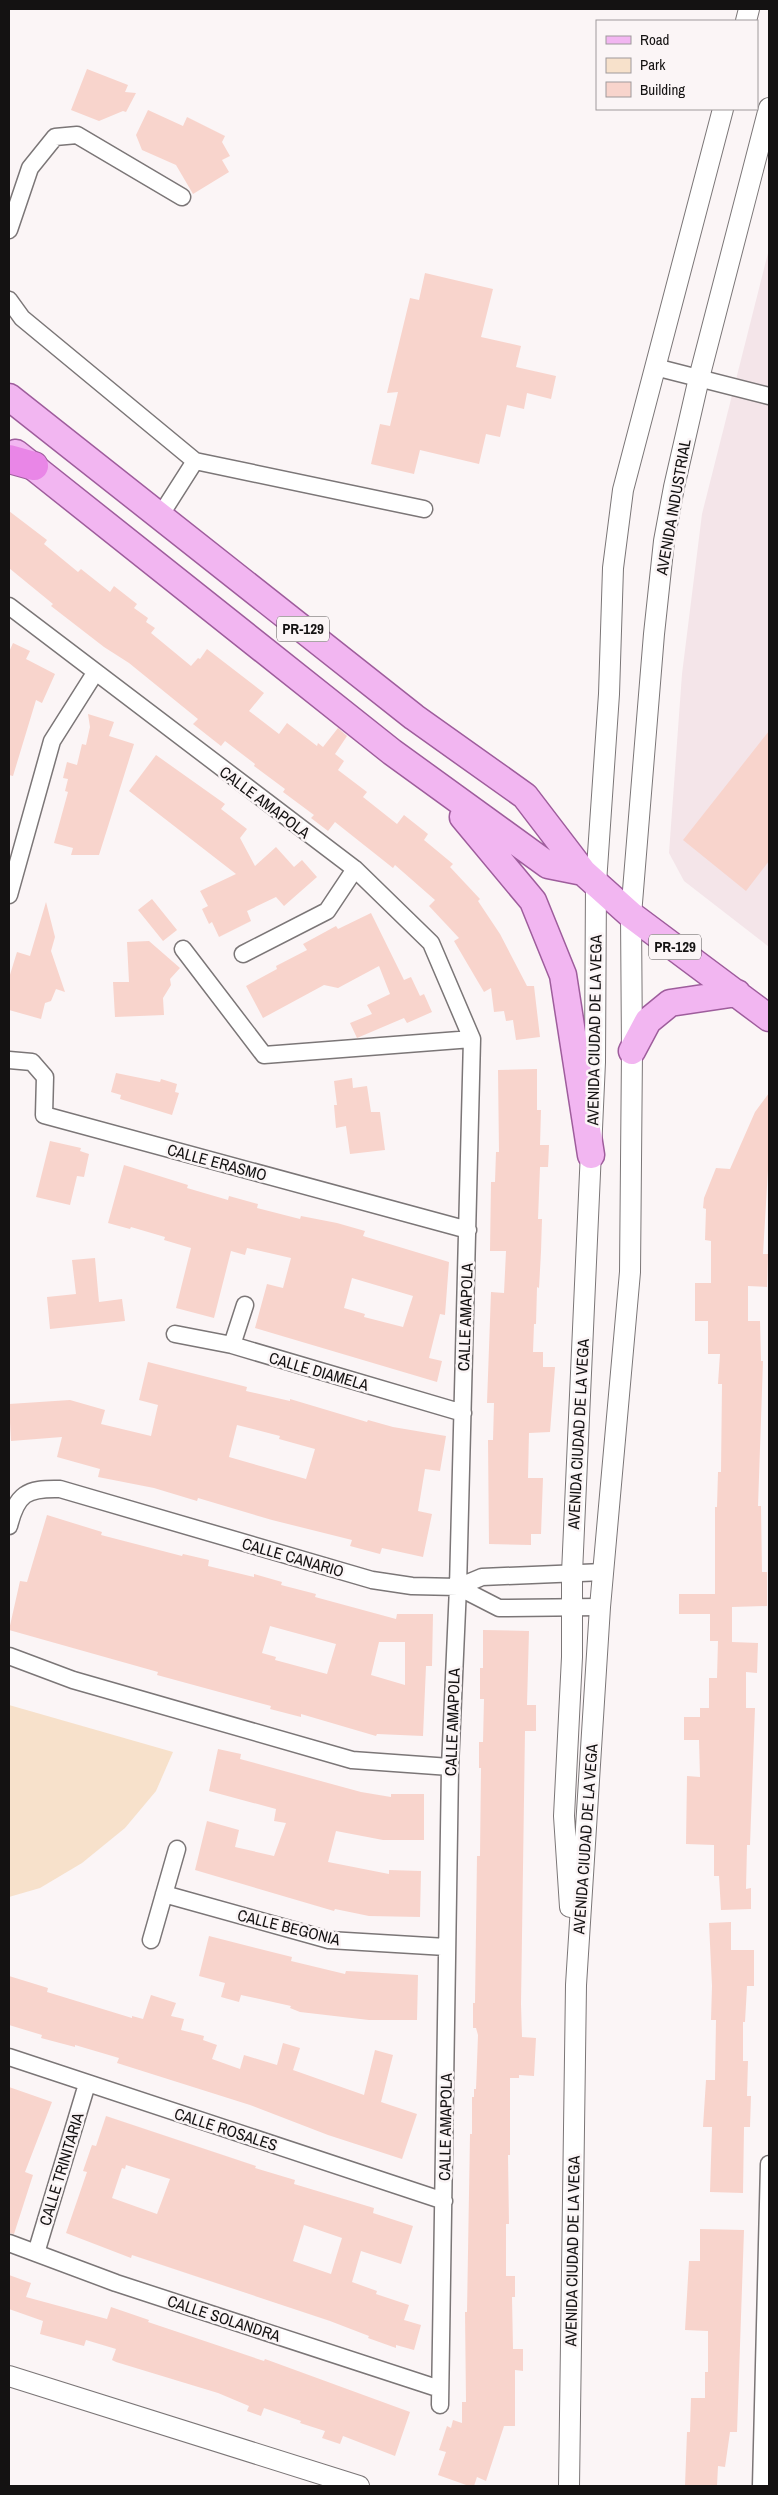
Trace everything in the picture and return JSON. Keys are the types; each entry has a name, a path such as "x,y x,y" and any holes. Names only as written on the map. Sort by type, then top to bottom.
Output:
{"main road":[{"name":"PR-129","path":"9,397 414,717 525,796 589,878 631,915 769,1018"},
{"name":"PR-129","path":"9,448 21,463 392,752 548,865 589,878"},
{"path":"392,752 472,825 533,901 563,975 591,1155"},
{"path":"632,1052 648,1021 670,1003 737,993"}],"street":[{"name":"AVENIDA INDUSTRIAL","path":"631,915 664,541 698,378 769,108"},
{"path":"589,878 609,694 613,568 622,490 723,110"},
{"path":"9,230 30,168 55,137 78,135 182,197"},
{"path":"9,300 22,318 195,461 424,509"},
{"path":"655,367 769,396"},
{"path":"160,516 195,461"},
{"name":"CALLE AMAPOLA","path":"9,606 355,869 431,943 472,1039 458,1587 450,1767 440,2397"},
{"path":"9,895 52,741 95,673"},
{"path":"243,954 327,911 355,869"},
{"name":"AVENIDA CIUDAD DE LA VEGA","path":"576,1985 564,1816 572,1657 572,1574 595,1062 589,878"},
{"name":"AVENIDA CIUDAD DE LA VEGA","path":"568,2486 576,1985 600,1607 630,1272 631,915"},
{"path":"183,949 264,1055 472,1039"},
{"name":"CALLE ERASMO","path":"9,1060 32,1062 45,1077 44,1115 468,1230"},
{"path":"232,1345 245,1304"},
{"name":"CALLE DIAMELA","path":"174,1334 232,1345 463,1413"},
{"name":"CALLE CANARIO","path":"9,1526 15,1504 36,1488 60,1489 372,1580 412,1586 458,1587 482,1577 604,1572"},
{"path":"458,1587 499,1608 600,1607"},
{"path":"9,1656 73,1680 352,1760 450,1767"},
{"path":"151,1940 177,1849"},
{"name":"CALLE BEGONIA","path":"164,1894 329,1940 446,1947"},
{"name":"CALLE ROSALES","path":"9,2057 444,2201"},
{"name":"CALLE TRINITARIA","path":"36,2253 87,2084"},
{"path":"761,2486 769,2164"},
{"name":"CALLE SOLANDRA","path":"9,2243 116,2283 440,2397"},
{"path":"9,2376 359,2486"}],"shaded area":[{"path":"769,249 769,947 684,881 669,853 682,674 702,514"}],"green space":[{"path":"9,1705 173,1752 156,1791 125,1828 82,1863 40,1888 9,1897"}],"building":[{"path":"87,69 128,85 125,92 136,93 126,112 123,111 99,121 71,110"},
{"path":"148,110 183,126 187,117 225,136 222,142 230,156 222,160 229,172 193,194 176,165 142,150 136,135"},
{"path":"425,273 493,289 481,337 521,346 516,367 556,376 551,399 527,393 524,409 507,405 500,437 486,434 479,464 420,450 414,474 371,464 380,424 390,426 398,392 387,393 410,298 419,300"},
{"path":"9,511 47,540 44,544 78,572 81,569 110,592 114,586 137,604 134,608 148,618 146,622 155,628 151,633 191,666 198,658 200,659 207,649 264,693 249,711 279,734 287,723 317,746 318,743 323,747 338,728 347,736 335,754 344,761 338,770 367,792 363,797 397,824 404,815 428,834 424,840 453,864 450,867 480,899 478,901 500,934 527,986 534,986 540,1037 516,1040 513,1020 506,1021 504,1011 494,1012 491,988 484,992 454,941 459,938 429,906 435,900 395,865 393,868 335,822 328,831 311,818 314,815 283,792 285,789 254,766 255,764 225,741 221,746 193,724 198,719 129,663 104,647 51,606 53,604 9,568"},
{"path":"13,643 30,651 26,659 55,674 42,703 36,700 13,776 9,775 9,652"},
{"path":"88,714 114,722 109,736 134,744 99,855 71,855 73,848 54,843 68,792 65,791 68,779 63,778 67,762 77,765 82,744 86,745 90,727"},
{"path":"769,731 769,861 746,891 683,840"},
{"path":"156,755 225,804 221,809 247,829 240,838 255,866 276,847 294,867 302,860 317,877 284,906 276,897 247,911 251,921 219,937 212,922 209,924 202,909 208,906 200,891 236,874 129,791"},
{"path":"152,899 177,930 163,941 138,910"},
{"path":"46,902 55,937 51,951 65,992 56,989 51,1001 45,1003 41,1019 9,1010 9,978 17,952 30,956"},
{"path":"371,913 404,980 411,977 420,996 424,994 432,1012 407,1023 404,1018 357,1038 350,1023 372,1014 367,1005 390,994 379,966 338,988 324,985 263,1018 246,986 277,969 276,966 307,950 303,944 336,926 338,929"},
{"path":"149,941 180,968 170,979 171,985 163,998 164,1015 115,1017 113,982 129,982 127,942"},
{"path":"537,1069 537,1110 541,1110 540,1145 549,1145 548,1167 540,1167 538,1219 542,1219 541,1252 533,1352 543,1352 543,1367 555,1367 550,1432 529,1433 528,1478 543,1478 541,1534 531,1534 531,1545 489,1544 488,1440 493,1440 494,1403 487,1403 491,1292 504,1293 506,1251 490,1251 491,1182 495,1182 496,1152 499,1152 498,1070"},
{"path":"116,1073 160,1082 161,1079 177,1084 175,1092 179,1093 172,1115 120,1099 121,1095 111,1092"},
{"path":"352,1078 353,1088 367,1086 371,1112 380,1112 385,1150 350,1154 346,1126 336,1128 334,1105 337,1105 334,1081"},
{"path":"769,1093 769,1171 763,1254 768,1254 767,1287 748,1286 748,1321 760,1321 761,1361 763,1361 758,1506 761,1506 762,1572 767,1572 767,1606 732,1607 732,1642 758,1643 757,1673 746,1672 746,1708 755,1708 750,1845 747,1845 746,1889 751,1888 751,1909 721,1910 719,1876 714,1876 714,1845 686,1844 687,1776 700,1777 699,1740 684,1740 684,1717 700,1717 700,1708 709,1708 709,1678 717,1678 718,1641 710,1641 710,1614 679,1614 679,1594 715,1594 715,1507 717,1507 718,1472 721,1472 722,1384 718,1384 720,1354 708,1354 708,1321 695,1321 695,1283 711,1283 711,1241 705,1240 706,1209 703,1208 704,1198 716,1168 730,1169 755,1112"},
{"path":"50,1141 81,1148 80,1151 89,1154 84,1177 77,1176 70,1205 36,1197"},
{"path":"124,1165 188,1185 187,1188 228,1200 229,1196 258,1204 257,1208 300,1219 301,1216 337,1223 365,1231 363,1236 449,1262 445,1315 440,1314 429,1358 442,1361 437,1382 255,1328 267,1284 283,1288 291,1258 247,1248 245,1255 231,1251 214,1318 176,1308 191,1248 164,1240 165,1237 131,1227 130,1229 108,1223","holes":["352,1278 413,1296 403,1327 364,1317 365,1314 344,1308"]},
{"path":"95,1258 99,1302 122,1299 125,1321 50,1329 47,1297 76,1294 72,1260"},
{"path":"148,1362 247,1387 246,1391 290,1401 290,1399 367,1422 368,1420 393,1427 446,1436 440,1471 425,1469 418,1511 432,1514 423,1557 382,1548 380,1554 350,1546 352,1540 272,1520 198,1498 197,1501 154,1488 98,1477 100,1469 57,1457 62,1437 11,1441 9,1404 70,1400 105,1410 101,1424 151,1436 158,1405 139,1400","holes":["237,1425 280,1436 279,1439 315,1449 306,1479 229,1457"]},
{"path":"47,1515 102,1532 101,1535 182,1556 183,1554 209,1560 208,1566 254,1577 254,1574 282,1582 281,1585 316,1594 315,1597 396,1619 397,1614 433,1614 432,1666 426,1666 423,1736 377,1734 376,1736 301,1714 301,1717 270,1709 271,1706 157,1675 158,1672 9,1630 20,1581 27,1582","holes":["270,1626 336,1644 327,1674 275,1660 276,1657 262,1653","379,1642 405,1642 405,1685 371,1675"]},
{"path":"483,1630 529,1631 527,1705 536,1705 536,1731 525,1731 521,2004 522,2037 536,2038 534,2076 519,2075 519,2078 510,2078 509,2224 506,2224 506,2276 515,2276 515,2297 512,2297 513,2349 523,2349 523,2371 515,2370 515,2426 504,2426 486,2481 477,2477 474,2486 469,2486 438,2475 446,2452 439,2450 447,2426 451,2428 453,2420 462,2423 462,2402 466,2402 465,2312 467,2312 470,2134 472,2134 472,2097 474,2097 474,2089 476,2089 478,2035 476,2028 473,2028 473,2003 475,2003 477,1856 480,1856 481,1768 479,1768 479,1742 483,1742 484,1699 480,1699 480,1668 483,1668"},
{"path":"218,1749 241,1754 240,1759 361,1792 391,1797 391,1794 424,1794 424,1840 383,1840 336,1831 328,1862 389,1874 389,1870 421,1871 420,1917 369,1916 335,1909 334,1911 195,1870 207,1821 239,1830 235,1847 274,1856 286,1823 274,1821 276,1809 209,1791"},
{"path":"731,1922 731,1950 754,1950 754,1986 747,1986 745,2022 743,2022 743,2061 748,2061 747,2096 751,2096 750,2127 744,2127 743,2193 710,2192 712,2127 703,2127 706,2080 715,2080 716,2020 711,2020 712,1986 709,1923"},
{"path":"209,1936 292,1957 291,1961 345,1974 346,1971 418,1975 417,2020 369,2020 300,2012 290,2008 291,2006 241,1995 239,2002 221,1997 225,1983 199,1976"},
{"path":"9,1976 48,1988 47,1992 132,2018 132,2016 143,2019 151,1995 176,2003 171,2016 184,2019 181,2030 204,2036 203,2040 217,2045 212,2059 240,2069 244,2055 277,2065 283,2043 300,2048 293,2070 364,2095 375,2050 393,2055 381,2102 417,2114 402,2159 328,2135 250,2105 117,2063 119,2058 75,2045 75,2047 41,2038 42,2035 9,2025"},
{"path":"9,2087 52,2102 25,2172 33,2175 14,2234 9,2233"},
{"path":"106,2116 295,2180 294,2184 374,2208 373,2213 413,2226 401,2264 361,2251 352,2282 377,2291 376,2294 409,2305 404,2320 421,2325 414,2350 396,2345 396,2348 330,2321 132,2255 131,2258 66,2233 87,2172 83,2171 92,2145 96,2146","holes":["126,2165 170,2179 157,2214 112,2198 122,2168 125,2169","304,2225 342,2238 331,2274 293,2261"]},
{"path":"700,2229 744,2230 737,2432 730,2432 725,2467 718,2466 717,2486 685,2486 687,2432 690,2432 691,2398 705,2398 705,2372 708,2372 708,2331 685,2330 689,2261 700,2261"},
{"path":"9,2275 31,2283 26,2297 107,2319 111,2307 149,2320 148,2322 264,2361 265,2359 410,2412 395,2456 343,2436 340,2444 322,2438 325,2431 300,2423 301,2421 264,2408 261,2416 247,2411 249,2406 218,2393 116,2362 112,2360 116,2349 86,2340 84,2346 40,2334 43,2321 9,2309"}]}
